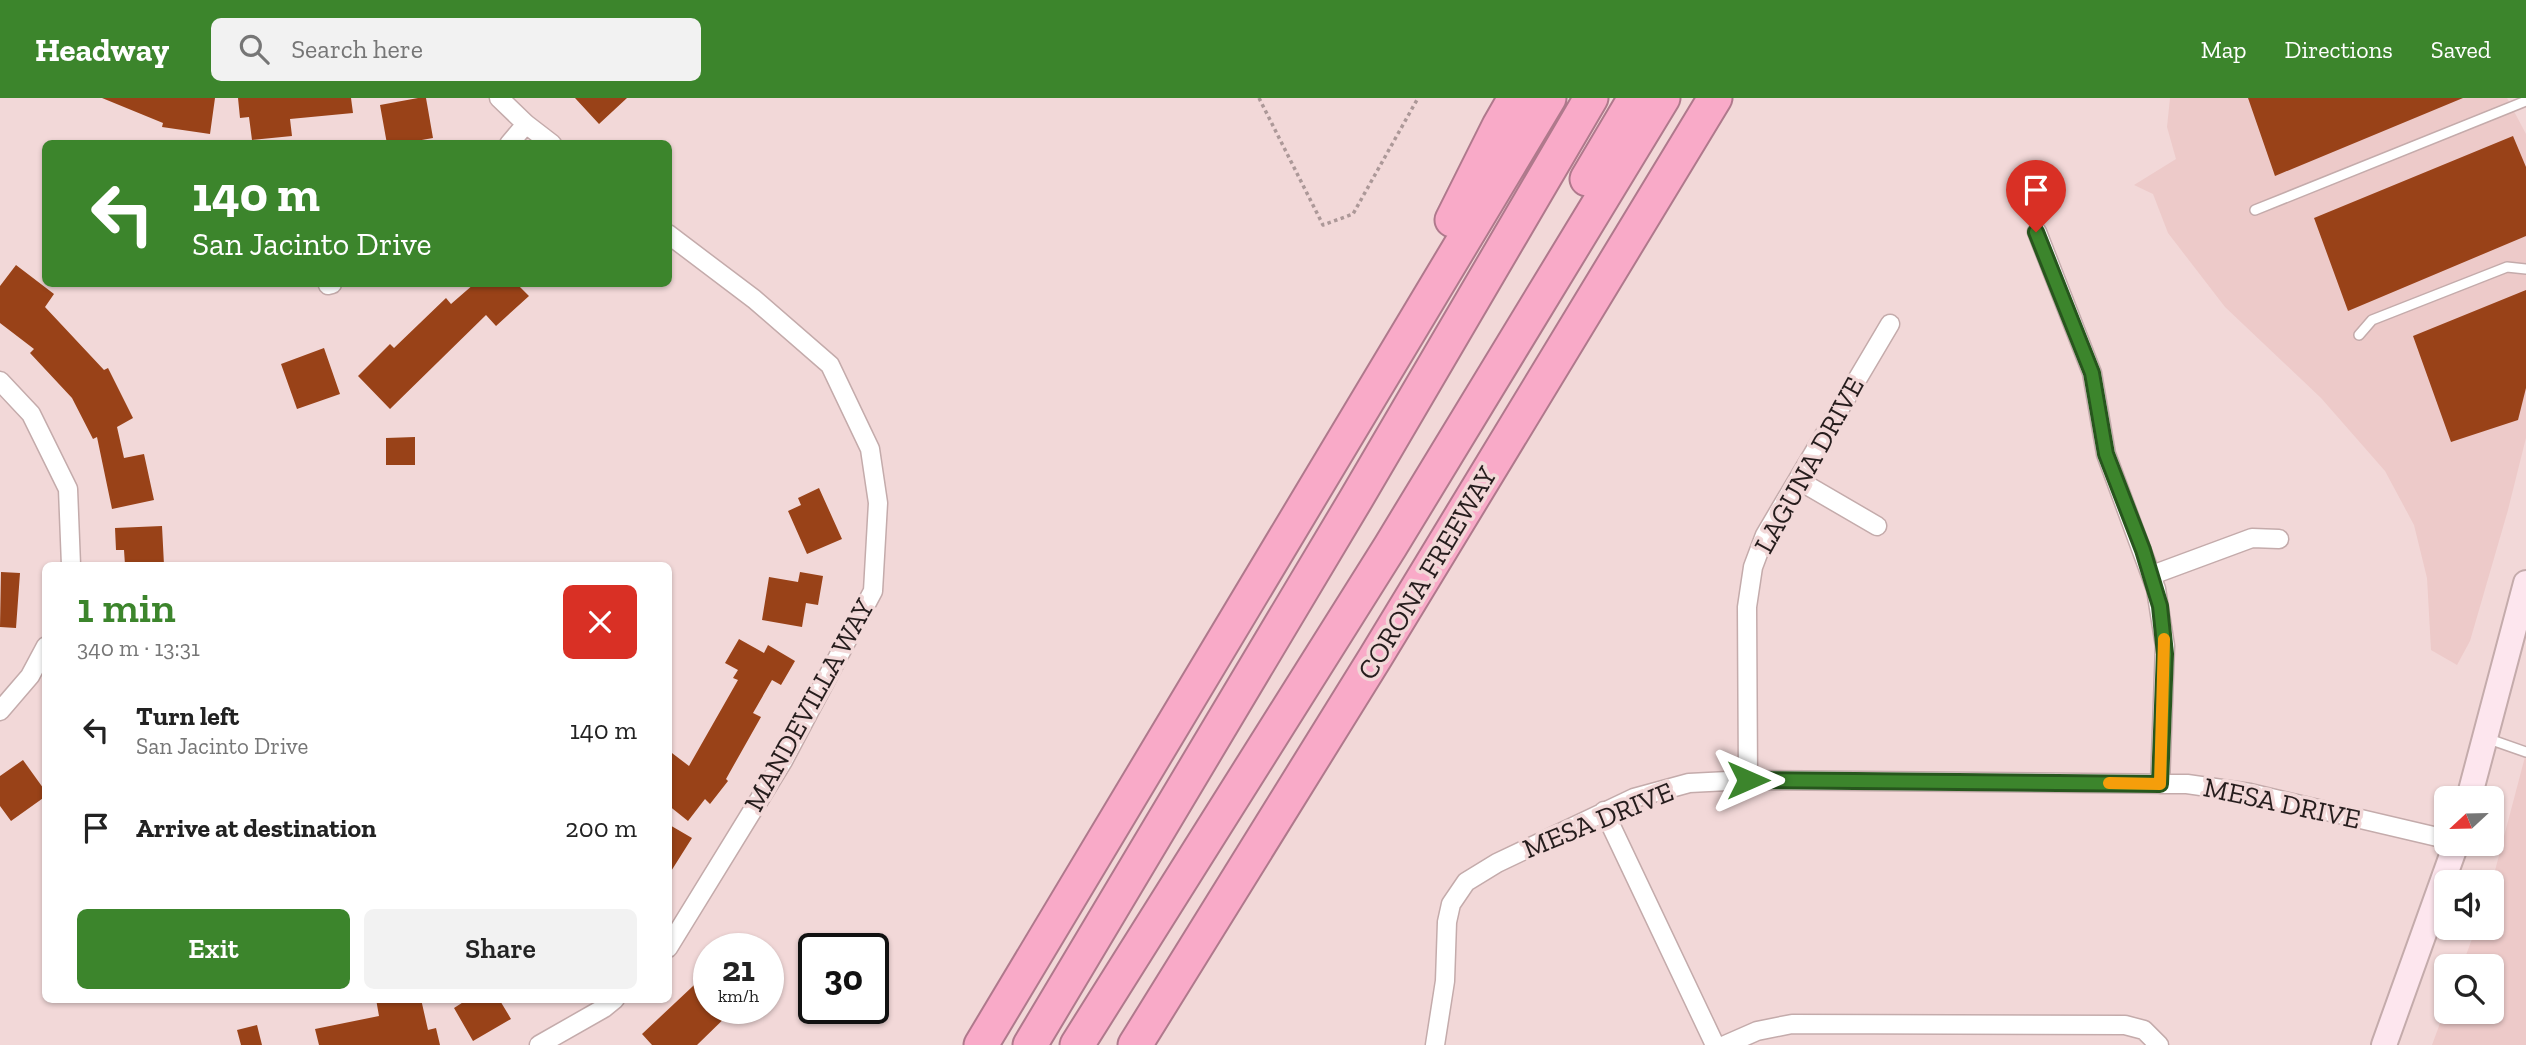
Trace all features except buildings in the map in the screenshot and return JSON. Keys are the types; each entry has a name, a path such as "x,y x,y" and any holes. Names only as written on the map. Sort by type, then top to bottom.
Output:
{"highway":[{"path":"1351,427 1515,98"},
{"path":"981,1045 1549,98"},
{"path":"1030,1045 1356,499 1591,98"},
{"path":"1356,499 1520,248 1611,98"},
{"path":"1396,536 1539,259 1635,98"},
{"path":"1077,1045 1396,536 1663,98"},
{"name":"CORONA FREEWAY","path":"1135,1045 1368,670 1712,104"}],"main road":[{"path":"2472,786 2526,583"},
{"path":"2384,1045 2452,856"}],"street":[{"path":"499,98 547,140"},
{"path":"512,140 526,124"},
{"path":"2036,232 2092,373 2106,454 2152,575 2160,606 2165,646 2160,784"},
{"name":"MANDEVILLA WAY","path":"672,237 754,299 830,365 870,449 878,503 873,591 783,761 672,941"},
{"name":"LAGUNA DRIVE","path":"1748,780 1747,614 1756,556 1765,535 1890,324"},
{"path":"0,381 31,414 68,489 71,562"},
{"path":"1798,480 1877,526"},
{"path":"2152,575 2252,538 2279,539"},
{"path":"0,711 30,676 42,654"},
{"name":"MESA DRIVE","path":"1434,1045 1445,981 1447,922 1451,904 1460,889 1485,869 1604,811 1634,798 1678,785 1748,780 2202,785 2434,836"},
{"path":"1604,811 1715,1045"},
{"path":"539,1045 610,1003"},
{"path":"1725,1045 1767,1028 1806,1024 2125,1025 2144,1030 2159,1045"}],"lane":[{"path":"2255,210 2526,102"},
{"path":"2359,335 2372,320 2507,267 2526,269"},
{"path":"2485,737 2526,752"}],"path":[{"path":"1259,98 1323,225 1353,214 1418,98"}],"shaded area":[{"path":"2170,98 2507,98 2526,134 2526,438 2470,641 2457,665 2431,650 2427,578 2414,525 2385,471 2321,398 2225,307 2168,233 2153,194 2134,185 2176,159 2167,127"},
{"path":"2526,753 2526,1045 2432,1045 2440,1024 2504,1024 2504,954 2466,954 2472,940 2504,940 2504,870 2495,870 2499,856 2504,856 2504,836"}],"slow traffic":[{"path":"2109,783 2160,784 2164,639"}],"route":[{"path":"1748,780 2160,784 2165,654 2160,606 2152,575 2106,454 2092,373 2036,232"}]}
